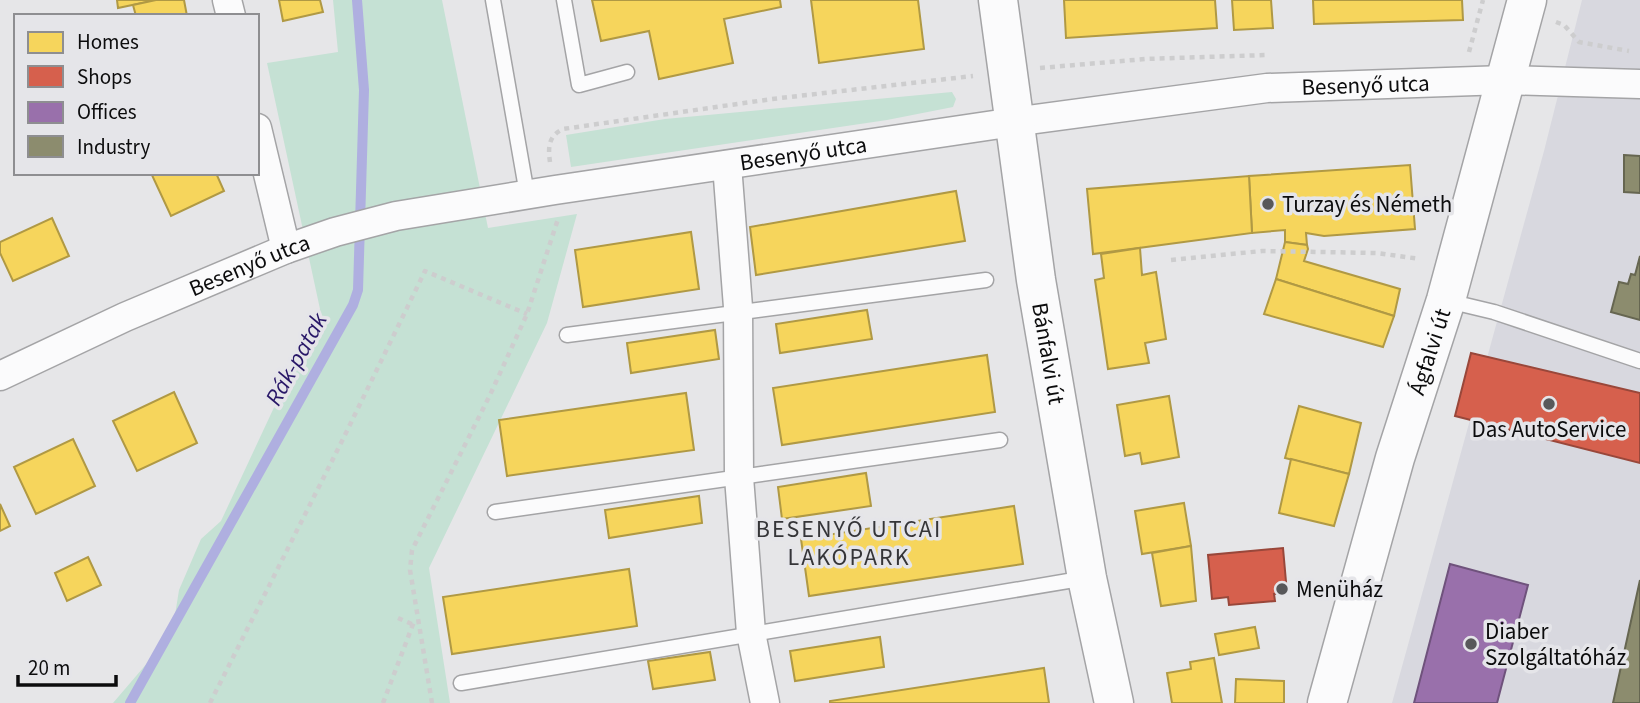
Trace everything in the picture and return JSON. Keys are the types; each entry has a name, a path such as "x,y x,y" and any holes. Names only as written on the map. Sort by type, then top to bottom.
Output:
{"main road":[{"name":"Bánfalvi út","path":"998,0 1035,280 1087,578 1114,703"},
{"name":"Ágfalvi út","path":"1327,703 1395,458 1446,300 1526,5"}],"street":[{"name":"Besenyő utca","path":"0,376 125,317 286,249 396,216 1014,122 1267,88 1505,80 1640,84"},
{"path":"259,136 286,249"},
{"path":"727,165 738,314 739,477 751,633 765,703"}],"lane":[{"path":"493,0 541,192"},
{"path":"564,0 579,85 627,72"},
{"path":"567,335 986,280"},
{"path":"1446,300 1494,312 1640,361"},
{"path":"495,512 1000,440"},
{"path":"461,684 1087,578"}],"path":[{"path":"1456,54 1469,54 1483,0"},
{"path":"1526,5 1564,25 1579,42 1640,53"},
{"path":"432,703 410,570 412,550 490,395 527,314 558,219 541,192 548,149 555,133 563,129 772,99 1008,71 1145,59 1271,55"},
{"path":"1171,260 1262,251 1377,253 1455,263"},
{"path":"209,703 344,439 425,271 527,314"},
{"path":"383,703 416,615"},
{"path":"398,618 414,625"}],"shaded area":[{"path":"1582,0 1640,0 1640,703 1392,703 1544,151"}],"green space":[{"path":"333,0 442,0 488,228 577,214 547,323 429,568 450,703 113,703 172,634 179,590 201,539 221,521 320,309 267,63 338,52"},
{"path":"952,92 956,99 953,107 887,120 571,167 566,135 665,119"}],"building: Homes":[{"path":"117,0 156,0 118,8"},
{"path":"156,0 184,0 187,14 135,14 133,5"},
{"path":"279,0 320,0 323,12 283,21"},
{"path":"592,0 780,0 781,7 724,19 733,63 659,79 649,31 601,41"},
{"path":"811,0 918,0 924,49 819,63"},
{"path":"1064,0 1215,0 1217,28 1066,38"},
{"path":"1232,0 1271,0 1273,28 1234,30"},
{"path":"1313,0 1462,0 1463,20 1314,24"},
{"path":"1410,165 1415,229 1324,236 1306,233 1307,245 1285,242 1285,230 1252,233 1249,176"},
{"path":"152,175 217,175 224,191 171,216"},
{"path":"1249,176 1252,233 1093,254 1087,189"},
{"path":"956,191 965,241 756,275 750,227"},
{"path":"52,218 69,256 13,281 0,253 0,242"},
{"path":"691,232 699,289 583,307 575,250"},
{"path":"1285,242 1307,245 1304,261 1400,289 1394,316 1276,279"},
{"path":"1140,248 1142,275 1156,272 1166,339 1145,343 1149,363 1108,369 1095,280 1104,278 1101,254"},
{"path":"1276,279 1394,316 1383,347 1264,314"},
{"path":"867,310 872,339 780,353 776,324"},
{"path":"715,330 719,359 631,373 627,343"},
{"path":"987,355 995,412 782,445 773,388"},
{"path":"174,392 197,443 137,471 113,421"},
{"path":"686,393 694,450 507,476 499,420"},
{"path":"1169,396 1179,457 1142,464 1140,453 1125,456 1117,405"},
{"path":"1299,406 1361,423 1349,474 1285,458"},
{"path":"73,439 95,486 36,514 14,467"},
{"path":"1291,459 1349,474 1334,526 1279,513"},
{"path":"866,473 871,506 782,519 778,487"},
{"path":"699,496 702,523 609,538 605,510"},
{"path":"1184,503 1191,546 1142,554 1135,511"},
{"path":"0,504 10,526 0,531"},
{"path":"1014,506 1023,564 809,596 801,539"},
{"path":"1191,546 1196,601 1161,606 1152,553"},
{"path":"88,557 101,585 67,601 55,573"},
{"path":"629,569 637,626 452,654 443,597"},
{"path":"1255,627 1259,648 1219,655 1215,634"},
{"path":"880,637 884,667 795,681 790,651"},
{"path":"710,652 715,680 653,689 648,661"},
{"path":"1214,658 1222,703 1172,703 1167,673 1191,669 1190,662"},
{"path":"1044,668 1049,703 830,703 830,701"},
{"path":"1236,679 1284,681 1284,703 1235,703"}],"building: Shops":[{"name":"Das AutoService","path":"1471,353 1640,393 1640,463 1455,416"},
{"path":"1283,548 1287,593 1274,594 1275,601 1229,605 1228,597 1212,599 1208,555"}],"building: Offices":[{"name":"Diaber Szolgáltatóház","path":"1450,564 1528,585 1497,703 1414,703"}],"building: Industry":[{"path":"1624,155 1640,156 1640,193 1624,192"},
{"path":"1640,256 1640,320 1611,312 1619,282 1628,284 1631,274 1635,275"},
{"name":"Diaber Szolgáltatóház","path":"1640,580 1640,703 1613,703"}],"waterway":[{"name":"Rák-patak","path":"130,703 353,305 358,290 364,90 357,0"}],"place":[{"name":"Turzay és Németh","path":"1268,204"},
{"name":"Das AutoService","path":"1549,404"},
{"name":"Menüház","path":"1282,589"},
{"name":"Diaber Szolgáltatóház","path":"1471,644"}],"district":[{"name":"BESENYŐ UTCAI LAKÓPARK","path":"849,543"}]}
